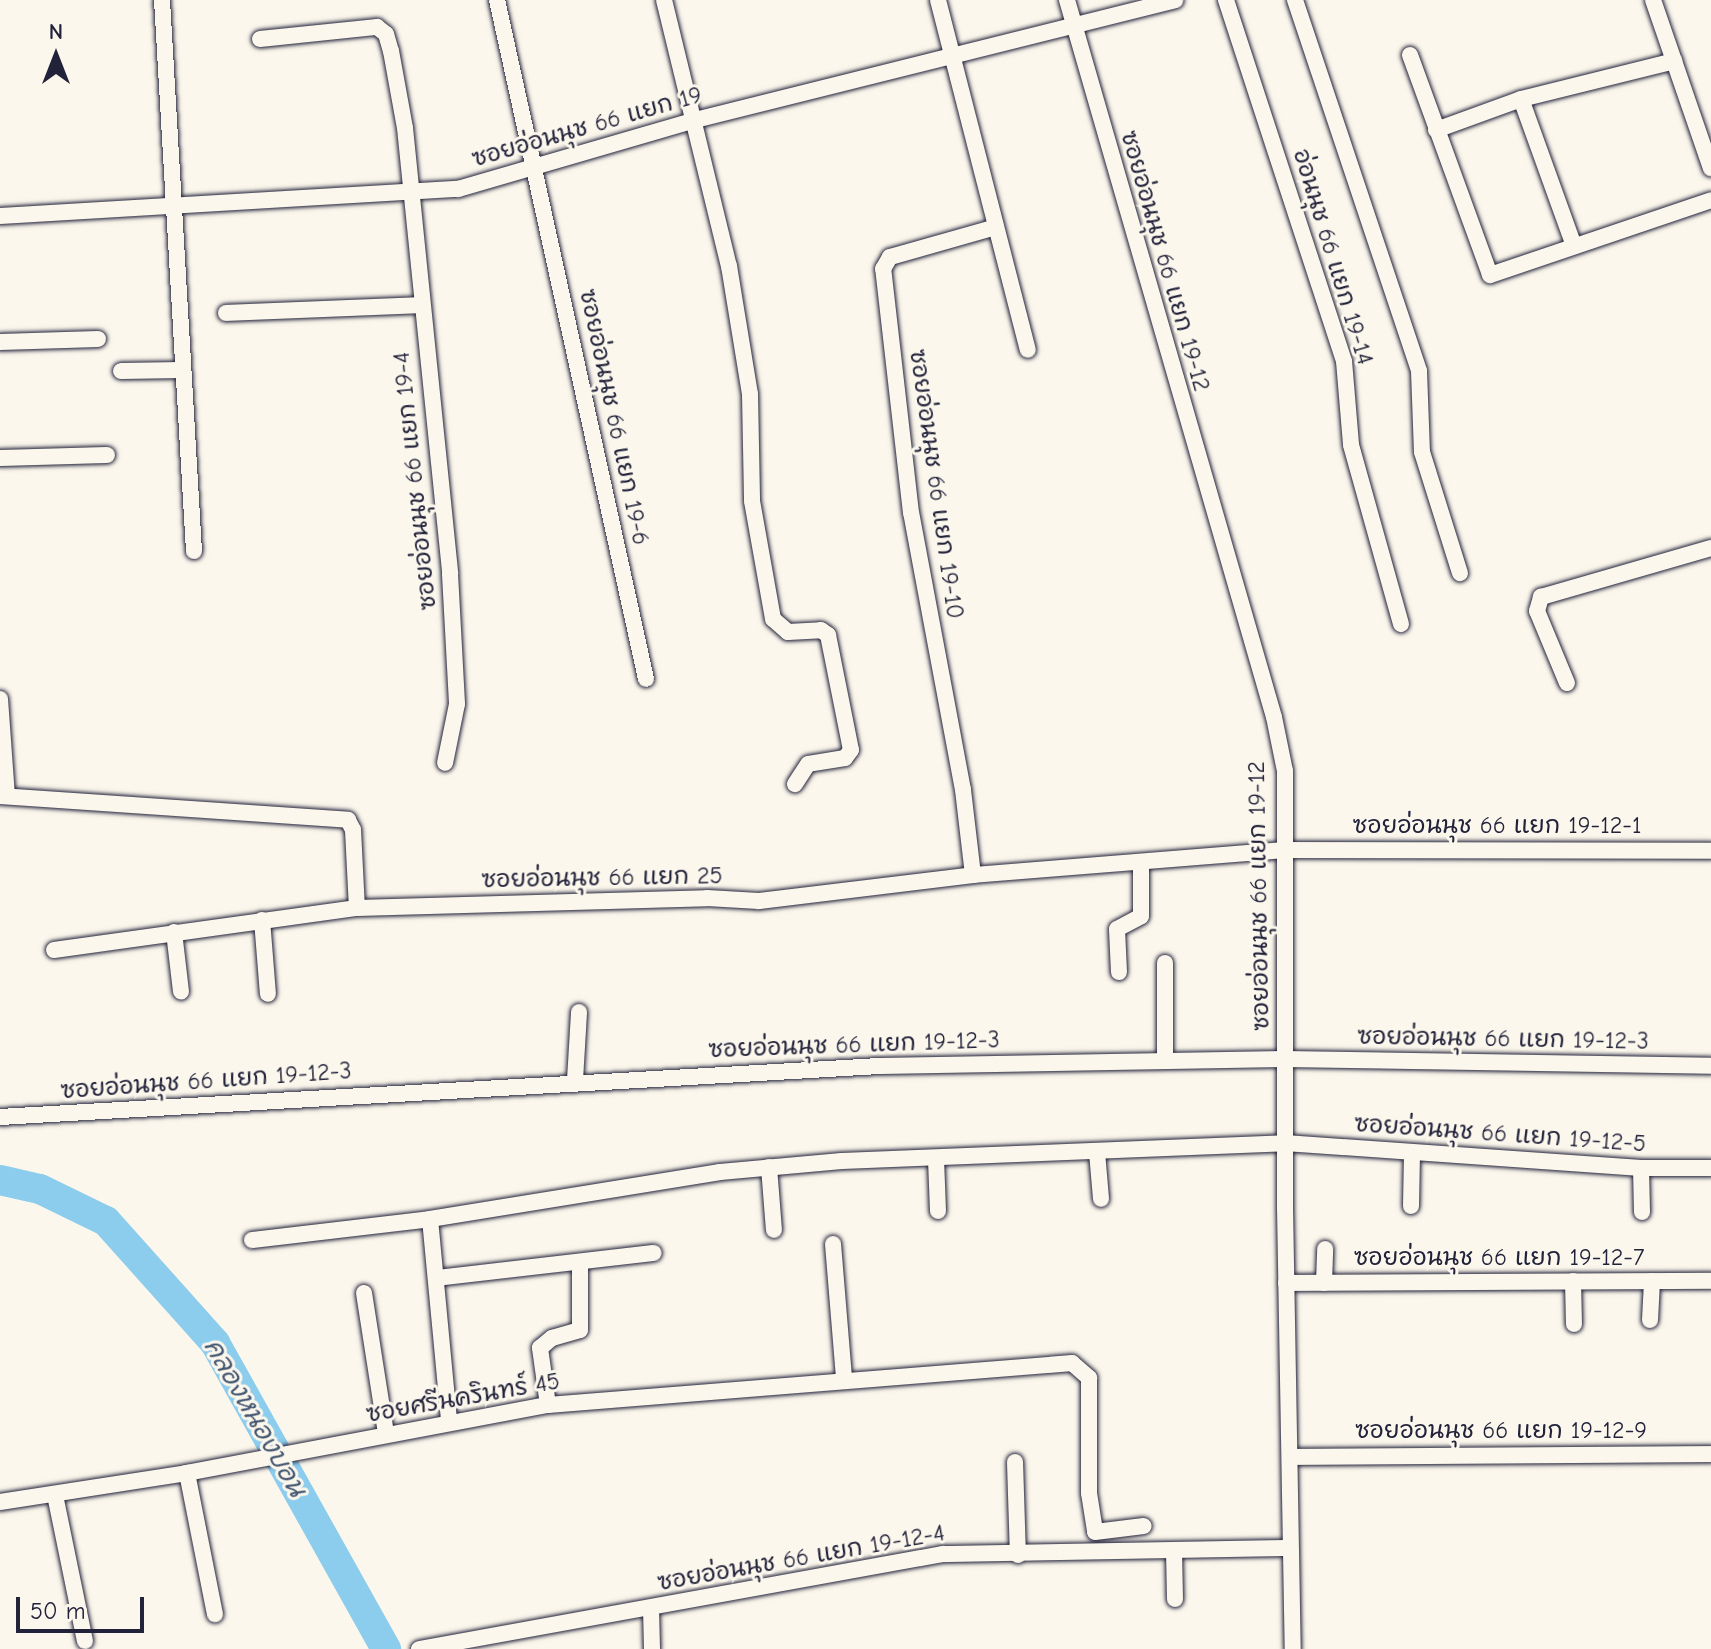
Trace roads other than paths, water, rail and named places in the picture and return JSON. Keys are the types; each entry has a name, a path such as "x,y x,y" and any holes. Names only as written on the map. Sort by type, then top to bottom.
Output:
{"street":[{"path":"162,0 170,206 194,551"},
{"name":"ซอยอ่อนนุช 66 แยก 19-6","path":"497,0 646,679"},
{"path":"664,0 729,266 750,394 752,501 773,619 788,632 821,630 828,635 851,750 845,758 808,764 795,784"},
{"path":"938,0 1028,350"},
{"name":"ซอยอ่อนนุช 66 แยก 19-12","path":"1067,0 1274,717 1285,771 1286,1283 1293,1649"},
{"name":"ซอยอ่อนนุช 66 แยก 19","path":"0,216 458,189 695,120 1175,0"},
{"name":"อ่อนนุช 66 แยก 19-14","path":"1226,0 1344,361 1351,445 1401,624"},
{"path":"1295,0 1419,371 1422,452 1460,573"},
{"path":"1653,0 1711,168"},
{"name":"ซอยอ่อนนุช 66 แยก 19-4","path":"260,39 363,28 386,34 411,193 455,651 457,704 445,763"},
{"path":"1410,55 1490,275 1711,200"},
{"path":"1436,130 1521,99 1674,61"},
{"path":"1521,99 1574,246"},
{"name":"ซอยอ่อนนุช 66 แยก 19-10","path":"973,875 963,790 911,513 883,269 890,257 996,227"},
{"path":"226,313 422,305"},
{"path":"0,342 98,339"},
{"path":"121,371 181,370"},
{"path":"0,458 107,455"},
{"path":"1567,683 1537,611 1541,597 1711,548"},
{"path":"0,699 3,796 348,820 353,830 357,908"},
{"name":"ซอยอ่อนนุช 66 แยก 19-12-1","path":"1283,850 1711,851"},
{"name":"ซอยอ่อนนุช 66 แยก 25","path":"54,950 357,908 707,898 759,901 973,875 1283,850"},
{"path":"1119,972 1117,929 1141,916 1141,862"},
{"path":"262,920 268,994"},
{"path":"174,932 181,992"},
{"path":"1165,963 1165,1061"},
{"path":"575,1080 579,1012"},
{"name":"ซอยอ่อนนุช 66 แยก 19-12-3","path":"0,1117 575,1080 880,1066 1284,1059 1711,1066"},
{"name":"ซอยอ่อนนุช 66 แยก 19-12-5","path":"252,1240 430,1219 769,1167 1285,1143 1641,1168 1711,1168"},
{"path":"1097,1152 1101,1199"},
{"path":"1411,1206 1412,1153"},
{"path":"936,1159 938,1211"},
{"path":"769,1167 774,1230"},
{"path":"1641,1168 1642,1212"},
{"path":"430,1219 449,1421"},
{"path":"833,1244 844,1378"},
{"path":"1324,1283 1325,1249"},
{"path":"437,1278 654,1253"},
{"path":"548,1405 540,1348 552,1338 580,1330 580,1262"},
{"path":"1573,1281 1574,1324"},
{"path":"1650,1320 1652,1281"},
{"name":"ซอยอ่อนนุช 66 แยก 19-12-7","path":"1286,1283 1711,1281"},
{"path":"364,1293 386,1434"},
{"name":"ซอยศรีนครินทร์ 45","path":"0,1502 187,1473 449,1421 548,1405 844,1378 1072,1363 1089,1378 1088,1478 1095,1532 1144,1526"},
{"name":"ซอยอ่อนนุช 66 แยก 19-12-9","path":"1291,1457 1711,1454"},
{"path":"1015,1462 1018,1555"},
{"path":"187,1473 215,1614"},
{"path":"55,1495 85,1641"},
{"name":"ซอยอ่อนนุช 66 แยก 19-12-4","path":"419,1649 943,1554 1290,1548"},
{"path":"1174,1551 1175,1599"},
{"path":"651,1608 652,1649"}],"waterway":[{"name":"คลองหนองบอน","path":"0,1180 40,1189 106,1221 215,1343 386,1649"}]}
